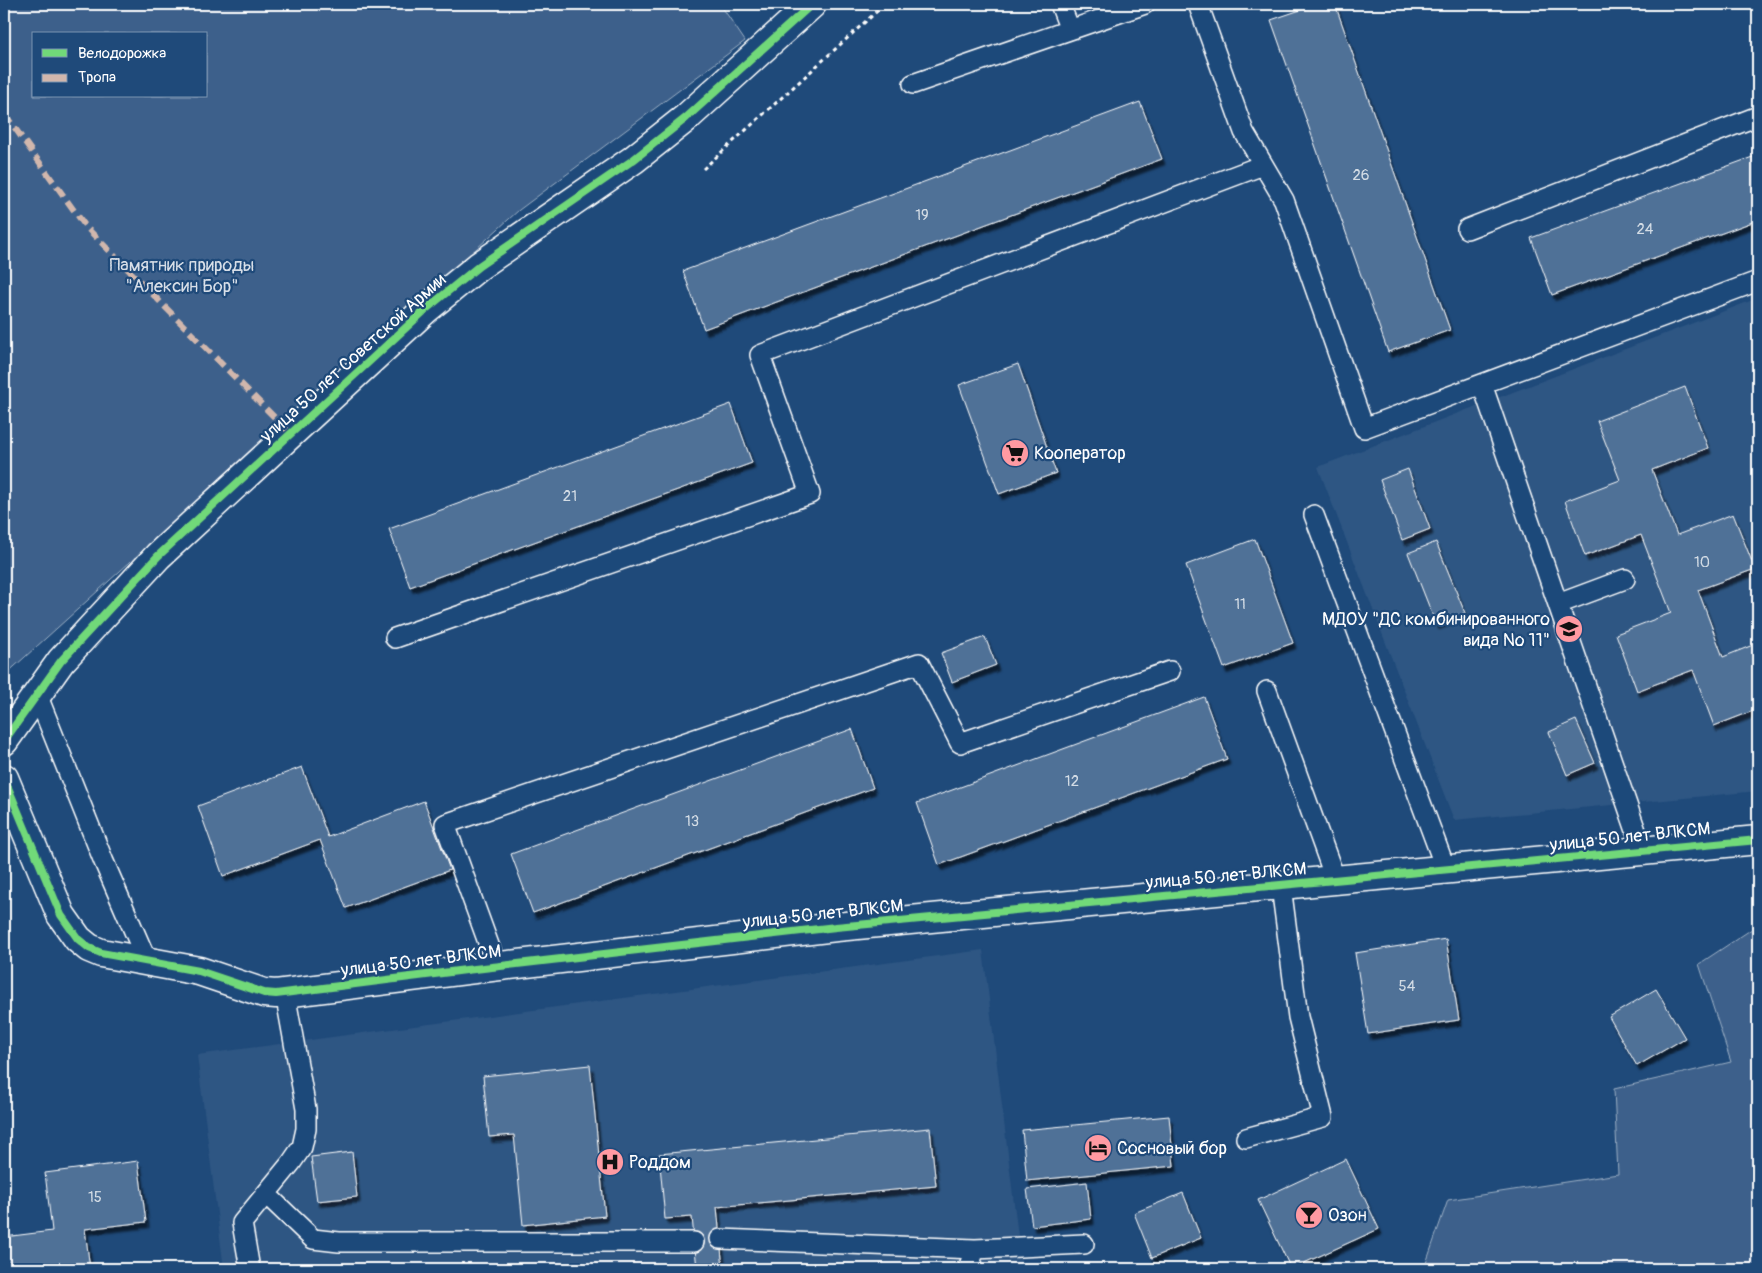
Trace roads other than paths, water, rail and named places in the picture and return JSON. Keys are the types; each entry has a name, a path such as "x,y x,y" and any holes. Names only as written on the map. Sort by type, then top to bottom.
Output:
{"street":[{"name":"улица 50 лет Советской Армии","path":"4,741 61,661 158,556 425,310 479,266 633,160 686,118 812,4"},
{"name":"улица 50 лет ВЛКСМ","path":"4,778 62,915 69,929 78,939 95,951 199,971 264,993 285,993 836,927 1758,840"}],"lane":[{"path":"1060,4 1070,30"},
{"path":"913,84 1145,4"},
{"path":"1198,4 1244,132 1284,200 1364,428 1758,280"},
{"path":"1467,229 1758,116"},
{"path":"395,638 810,494 760,355 1263,165"},
{"path":"1482,384 1643,851"},
{"path":"1314,515 1446,870"},
{"path":"1558,604 1626,579"},
{"path":"497,967 445,824 919,663 960,743 1170,671"},
{"path":"1267,691 1336,881"},
{"path":"37,694 104,862 147,961"},
{"path":"1246,1138 1323,1116 1298,1017 1281,886"},
{"path":"250,1269 242,1223 302,1147 306,1129 306,1109 285,993"},
{"path":"266,1194 313,1239 339,1242 694,1242"},
{"path":"720,1239 975,1249 1084,1244"},
{"path":"968,1269 975,1249"}],"place":[{"name":"Кооператор","path":"1015,453"},
{"name":"МДОУ \"ДС комбинированного вида № 11\"","path":"1569,629"},
{"name":"Сосновый бор","path":"1098,1148"},
{"name":"Роддом","path":"610,1162"},
{"name":"Озон","path":"1309,1215"}],"park label":[{"name":"Памятник природы \"Алексин Бор\"","path":"182,275"}]}
